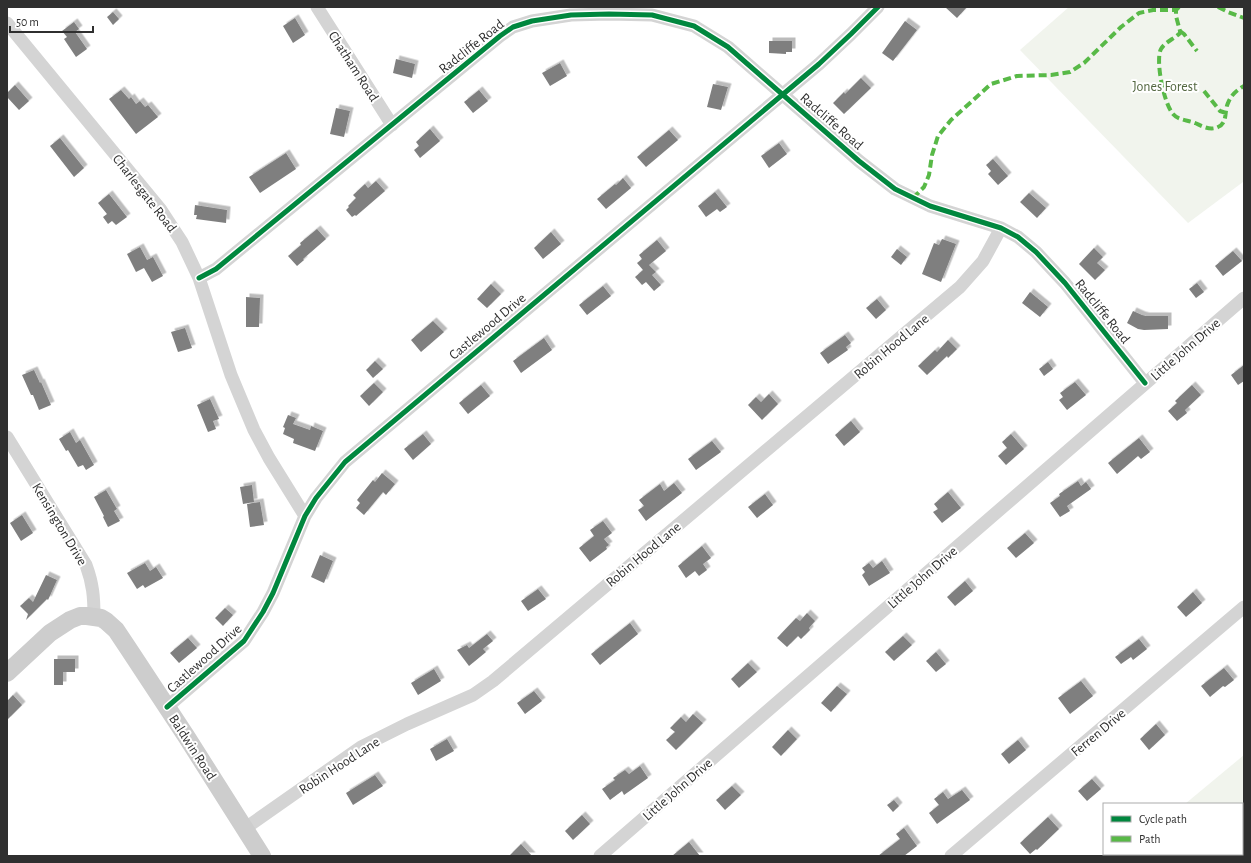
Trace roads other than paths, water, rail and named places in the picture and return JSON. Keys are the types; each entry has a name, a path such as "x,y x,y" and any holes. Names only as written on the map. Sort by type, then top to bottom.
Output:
{"street":[{"name":"Chatham Road","path":"317,7 392,125"},
{"name":"Castlewood Drive","path":"167,707 244,641 254,629 273,593 305,516 316,498 345,462 783,94 851,34 878,7"},
{"name":"Radcliffe Road","path":"199,278 216,269 500,36 513,27 532,21 571,15 652,15 694,26 728,47 859,161 895,189 930,206 1001,228 1018,237 1041,257 1065,283 1145,383"},
{"name":"Charlesgate Road","path":"7,24 161,210 182,242 199,278 231,375 254,430 269,458 305,516"},
{"name":"Robin Hood Lane","path":"244,829 361,747 407,724 473,695 493,681 960,287 984,261 1001,228"},
{"name":"Little John Drive","path":"600,856 1244,298"},
{"name":"Kensington Drive","path":"7,437 86,566 91,578 94,617"},
{"name":"Ferren Drive","path":"952,856 1244,607"},
{"path":"7,673 50,633 61,625 80,616 94,617"},
{"name":"Baldwin Road","path":"94,617 101,618 116,630 207,768 262,856"}],"park label":[{"name":"Jones Forest","path":"1165,86"}]}
